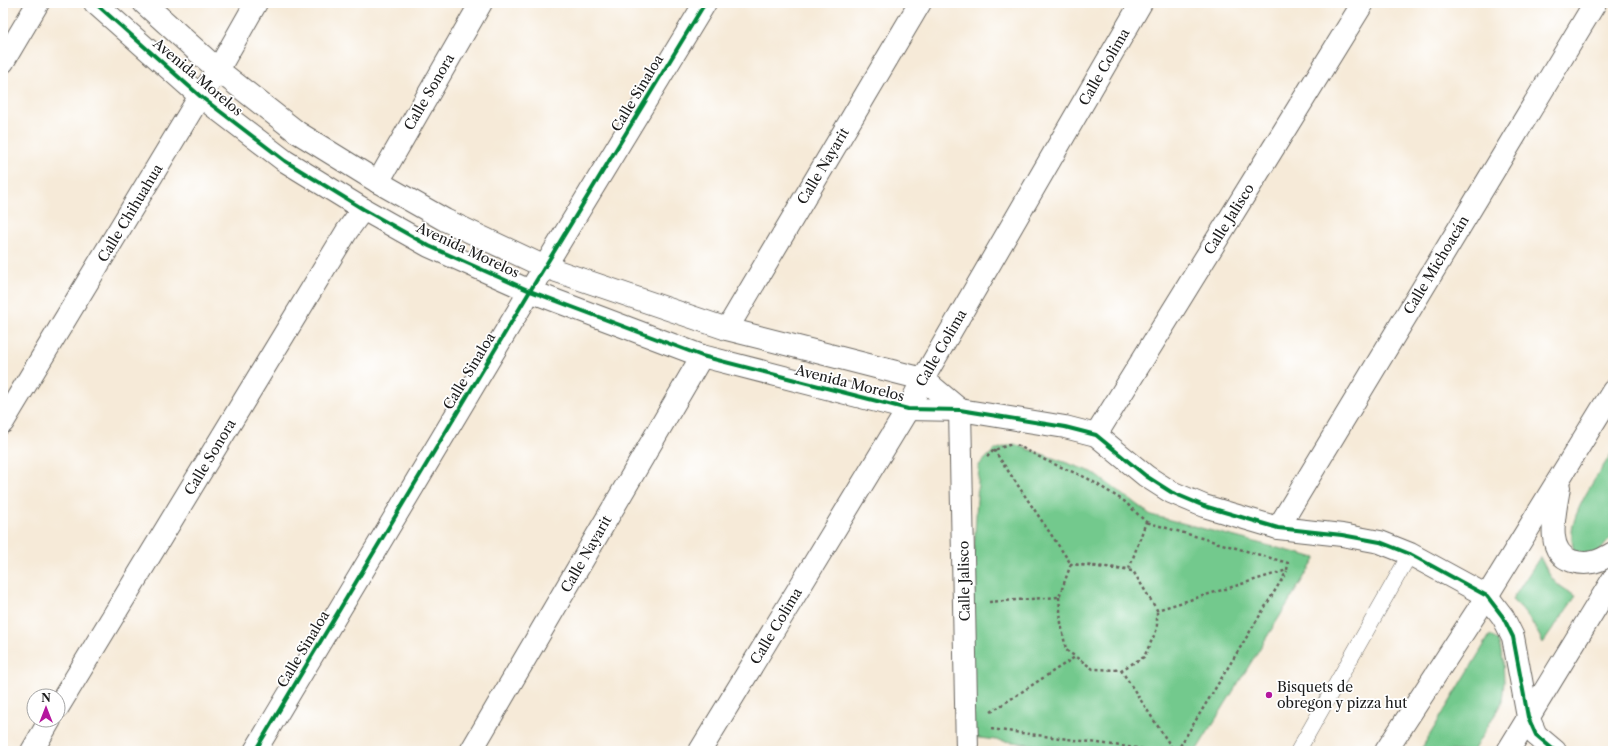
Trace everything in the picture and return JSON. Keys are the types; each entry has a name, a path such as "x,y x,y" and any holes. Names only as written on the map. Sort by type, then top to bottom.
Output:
{"street":[{"path":"3,62 38,3"},
{"name":"Avenida Morelos","path":"95,3 200,96 285,160 363,209 429,246 530,292 702,356 908,409 960,410 1065,427 1096,435 1146,476 1171,492 1204,506 1278,528 1342,535 1380,542 1410,554 1487,596 1503,618 1513,637 1528,717 1536,735 1555,751"},
{"name":"Avenida Morelos","path":"144,3 218,70 297,132 378,182 445,220 544,267 726,329 923,379 960,410"},
{"name":"Calle Chihuahua","path":"3,422 200,96 218,70 256,3"},
{"name":"Calle Sonora","path":"378,182 481,3"},
{"name":"Calle Sinaloa","path":"255,751 544,267 705,3"},
{"name":"Calle Nayarit","path":"726,329 920,3"},
{"name":"Calle Colima","path":"700,751 908,409 923,379 1141,3"},
{"name":"Calle Jalisco","path":"1096,435 1363,3"},
{"name":"Calle Michoacán","path":"1278,528 1595,3"},
{"name":"Calle Sonora","path":"66,694 343,238 363,209"},
{"name":"Calle Nayarit","path":"471,751 702,356"},
{"path":"1386,751 1487,596 1560,480 1613,391"},
{"name":"Calle Jalisco","path":"960,410 967,751"},
{"path":"1560,480 1553,533 1556,549 1565,559 1580,564 1598,562 1613,553"},
{"path":"1508,751 1613,579"},
{"path":"32,751 45,728"}],"lane":[{"path":"1298,751 1410,554"}],"path":[{"path":"984,460 994,450 1014,444 1047,462 1087,478 1124,502 1146,522 1288,562 1287,570 1176,751 1121,670"},
{"path":"994,450 1071,564 1133,571 1157,610 1157,629 1144,657 1121,670 1093,669 1066,650 1061,623 1059,597 1071,564"},
{"path":"1071,564 1129,569 1146,522"},
{"path":"1157,610 1287,570"},
{"path":"985,602 1059,597"},
{"path":"990,713 1075,657"},
{"path":"986,728 1158,751"}],"green space":[{"path":"1014,444 1092,472 1151,515 1316,558 1196,751 1086,751 963,736 979,465 994,450"},
{"path":"1613,451 1613,535 1596,556 1574,552 1572,532 1576,515 1590,486"},
{"path":"1540,557 1554,581 1562,588 1576,596 1543,643 1530,620 1522,609 1512,600"},
{"path":"1490,635 1498,641 1503,659 1504,682 1502,702 1473,751 1420,751"}],"cycle path":[{"path":"95,3 200,96 285,161 363,209 429,246 530,291 702,356 908,409 960,410 1065,427 1096,435 1146,476 1171,492 1204,506 1278,528 1342,535 1380,542 1410,554 1487,596 1503,617 1513,637 1528,717 1536,735 1555,751"},
{"path":"255,751 530,291 705,3"}],"place":[{"name":"Bisquets de obregon y pizza hut","path":"1269,695"}]}
